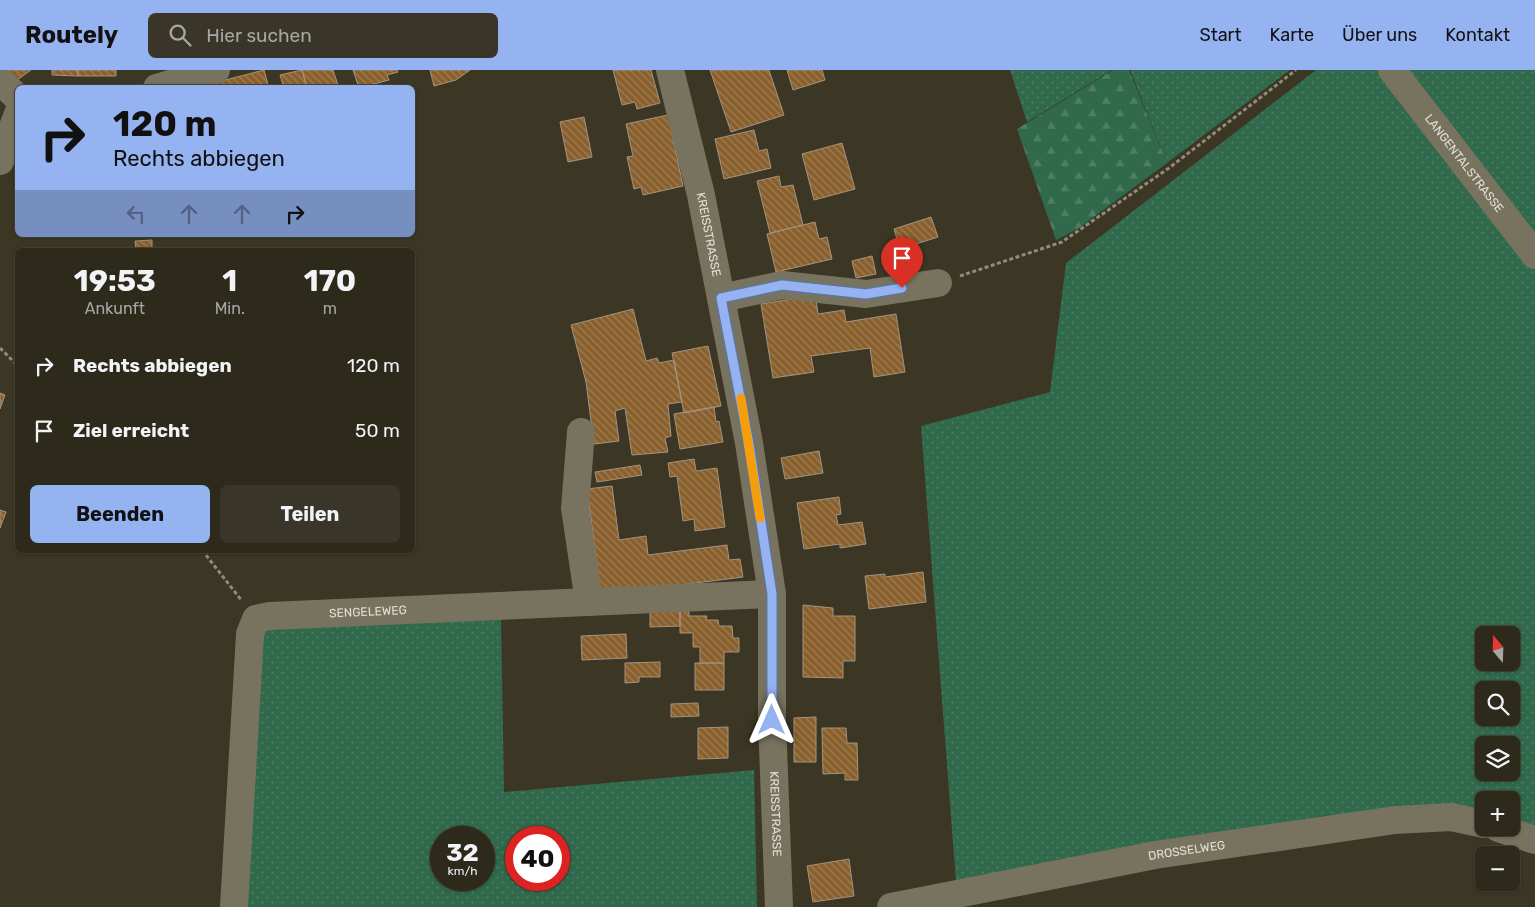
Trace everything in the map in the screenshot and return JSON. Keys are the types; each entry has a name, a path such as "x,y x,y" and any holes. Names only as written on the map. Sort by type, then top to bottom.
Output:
{"street":[{"path":"167,85 216,70"},
{"name":"KREISSTRASSE","path":"670,70 701,195 749,444 772,594 772,720 779,907"},
{"name":"LANGENTALSTRASSE","path":"1392,70 1535,255"},
{"path":"0,81 15,95"},
{"path":"0,161 15,122"},
{"path":"721,298 782,285 866,294 938,283"},
{"path":"581,432 575,508 589,602"},
{"name":"SENGELEWEG","path":"256,619 270,616 772,594"},
{"path":"234,907 250,634 256,619"},
{"name":"DROSSELWEG","path":"891,907 1156,855 1396,820 1451,817 1475,822"},
{"path":"1520,835 1535,840"}],"path":[{"path":"938,283 1062,242 1169,168 1296,70"},
{"path":"0,348 15,363"},
{"path":"204,553 256,619"}],"green space":[{"path":"1010,70 1112,70 1027,122"},
{"path":"1113,70 1129,70 1167,163 1079,228 1056,240 1017,129"},
{"path":"1130,70 1290,70 1167,163"},
{"path":"1316,70 1378,70 1535,270 1535,832 1520,827 1520,791 1475,791 1475,815 1444,808 1323,816 956,882 921,426 1050,392 1066,263"},
{"path":"1402,70 1535,70 1535,245"},
{"path":"501,614 504,792 754,770 757,907 241,907 256,645 270,627"}],"building":[{"path":"4,70 31,70 13,83"},
{"path":"52,70 78,70 78,76 52,75"},
{"path":"78,70 116,70 116,76 78,76"},
{"path":"264,70 268,85 210,85"},
{"path":"302,70 333,70 338,85 306,85"},
{"path":"302,70 306,85 283,85 280,75"},
{"path":"353,70 397,70 398,72 387,75 389,80 370,85 358,85"},
{"path":"430,70 470,70 456,80 434,86"},
{"path":"613,70 651,70 660,103 637,109 635,102 622,105"},
{"path":"710,70 769,70 784,115 731,132"},
{"path":"787,70 822,70 825,80 793,90"},
{"path":"668,115 683,186 643,195 641,187 634,189 627,157 633,156 626,124"},
{"path":"584,117 592,157 568,162 560,122"},
{"path":"754,130 759,151 767,149 771,168 724,179 715,139"},
{"path":"842,143 855,189 814,200 802,154"},
{"path":"779,176 781,187 793,185 803,225 770,233 757,181"},
{"path":"931,217 938,237 900,249 894,229"},
{"path":"815,222 819,239 827,237 832,259 776,272 767,234"},
{"path":"152,240 152,248 136,248 135,241"},
{"path":"872,256 876,274 856,278 852,261"},
{"path":"805,297 816,300 818,314 844,310 846,322 896,314 905,372 874,377 870,348 811,356 814,372 773,378 761,304"},
{"path":"633,309 646,361 657,358 659,363 674,360 682,402 668,404 671,436 665,438 668,452 632,455 625,408 615,411 619,441 594,444 586,382 571,325"},
{"path":"708,346 721,406 684,413 672,353"},
{"path":"0,393 5,395 0,409"},
{"path":"714,407 716,422 719,421 723,442 680,449 674,414"},
{"path":"819,451 823,473 785,479 781,458"},
{"path":"694,459 696,471 717,468 725,527 695,531 694,519 683,521 677,476 670,477 668,463"},
{"path":"640,465 642,475 597,482 595,472"},
{"path":"612,486 619,540 646,536 648,555 727,545 729,560 740,559 743,577 601,595 587,489"},
{"path":"839,497 841,514 836,515 838,525 862,522 866,544 840,548 840,544 804,549 797,503"},
{"path":"0,510 6,512 0,528"},
{"path":"923,572 926,602 869,609 865,576 885,574 885,577"},
{"path":"803,605 833,608 833,616 855,616 855,661 843,661 843,678 803,677"},
{"path":"680,607 680,626 650,627 650,608"},
{"path":"680,607 689,608 689,616 707,616 706,620 718,620 719,626 732,626 733,638 739,638 739,652 724,652 724,663 700,663 700,647 693,647 693,633 680,633"},
{"path":"626,634 627,658 582,660 581,636"},
{"path":"660,662 660,677 639,677 639,682 625,683 625,663"},
{"path":"695,663 724,663 724,690 695,690"},
{"path":"698,703 699,716 671,717 671,704"},
{"path":"816,717 816,762 794,762 794,718"},
{"path":"728,727 728,758 698,759 698,728"},
{"path":"822,728 846,728 847,743 857,743 858,780 845,780 845,773 823,774"},
{"path":"849,859 854,896 813,902 807,866"}],"slow traffic":[{"path":"741,398 760,518"}],"route":[{"path":"772,720 772,594 749,444 721,298 782,285 866,294 902,288"}]}
